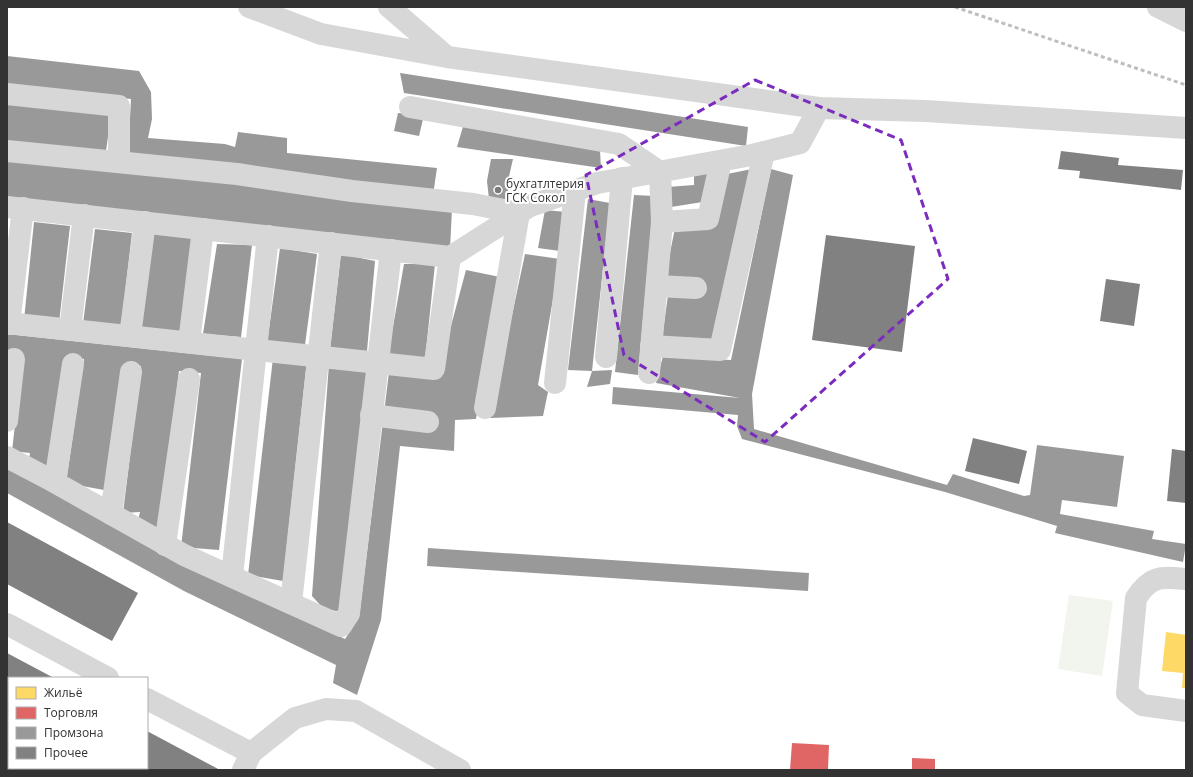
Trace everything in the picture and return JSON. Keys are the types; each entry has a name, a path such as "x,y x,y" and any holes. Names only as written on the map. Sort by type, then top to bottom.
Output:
{"street":[{"path":"249,7 321,34 447,57 819,108 926,111 1186,128"},
{"path":"390,7 447,57"},
{"path":"1158,7 1186,21"},
{"path":"1183,7 1186,13"},
{"path":"7,94 119,106 118,162"},
{"path":"410,107 619,144 660,172"},
{"path":"450,257 434,368 8,324 15,207 450,257 530,206 597,183 764,152 800,143 819,108"},
{"path":"7,151 237,174 352,191 473,204 519,213"},
{"path":"651,346 720,350 764,152"},
{"path":"662,222 708,219 721,160"},
{"path":"649,373 662,222 660,172"},
{"path":"606,357 622,178"},
{"path":"555,383 575,191"},
{"path":"485,408 519,213"},
{"path":"70,330 84,215"},
{"path":"130,336 145,222"},
{"path":"189,342 204,229"},
{"path":"232,576 268,236"},
{"path":"290,603 331,243"},
{"path":"7,457 184,556 232,576 341,626 349,613 391,250"},
{"path":"657,286 696,288"},
{"path":"7,421 14,359"},
{"path":"54,482 74,364"},
{"path":"111,514 131,372"},
{"path":"165,545 189,379"},
{"path":"371,415 428,422"},
{"path":"1186,579 1162,577 1144,586 1136,598 1127,693 1142,706 1186,711"},
{"path":"7,624 106,677"},
{"path":"148,699 247,761 295,718 326,709 356,711 454,769"}],"highlighted area":[{"path":"755,80 901,140 948,279 765,442 624,355 586,175"}],"shaded area":[{"path":"1069,595 1113,601 1102,676 1058,669"}],"building: Жильё":[{"path":"1166,632 1186,635 1186,688 1182,688 1183,673 1162,671"}],"building: Торговля":[{"path":"792,743 829,745 828,770 790,770"},
{"path":"912,758 935,759 935,770 912,770"}],"building: Промзона":[{"path":"7,56 139,71 151,92 152,119 148,138 225,144 235,147 238,132 287,138 287,153 437,168 433,195 128,156 131,99 7,86"},
{"path":"400,73 748,127 746,146 404,93"},
{"path":"7,104 111,115 106,151 7,141"},
{"path":"398,113 424,115 419,136 394,131"},
{"path":"464,123 600,151 601,168 457,147"},
{"path":"491,159 513,159 508,181 508,200 489,199 487,181"},
{"path":"7,160 229,182 452,209 450,249 7,201"},
{"path":"752,169 714,343 662,339 668,295 665,278 675,228 712,227 727,174"},
{"path":"771,169 793,175 752,394 754,429 947,485 953,474 1024,496 1030,495 1037,445 1124,456 1117,507 1062,500 1060,514 1154,531 1152,539 1186,544 1183,562 1055,533 1057,526 945,492 742,439 737,426 738,415 612,404 613,387 740,398 656,383 663,356 731,360"},
{"path":"713,171 709,201 671,207 667,187 694,185 694,175"},
{"path":"634,195 654,196 638,375 615,372"},
{"path":"588,199 610,203 592,371 568,370"},
{"path":"545,210 566,212 560,251 538,248"},
{"path":"34,222 70,226 59,323 24,320"},
{"path":"95,229 132,233 121,328 83,324"},
{"path":"154,231 195,238 180,332 141,329"},
{"path":"217,244 252,245 241,337 203,334"},
{"path":"280,248 317,254 305,345 267,344"},
{"path":"341,254 375,261 367,351 330,349"},
{"path":"525,254 560,259 538,385 548,392 543,416 490,418"},
{"path":"404,264 435,264 425,360 388,355"},
{"path":"466,270 500,277 476,419 455,420 454,451 400,446 381,620 357,695 333,683 336,665 184,591 7,493 7,467 240,589 345,639 359,618 389,372 437,378"},
{"path":"7,334 242,359 219,550 181,547 201,373 179,371 159,531 137,525 140,512 123,513 141,366 123,366 104,490 66,483 84,359 65,357 47,471 28,465 30,453 12,451 23,355 7,353"},
{"path":"273,358 307,360 283,581 248,575"},
{"path":"329,364 369,369 340,612 323,608 312,596"},
{"path":"612,370 610,384 587,387 592,371"},
{"path":"428,548 809,573 808,591 427,566"}],"building: Прочее":[{"path":"1061,151 1119,158 1118,165 1183,170 1181,190 1079,178 1080,171 1058,169"},
{"path":"826,235 915,246 902,352 812,340"},
{"path":"1106,279 1140,284 1134,326 1100,321"},
{"path":"973,438 1027,451 1019,484 965,471"},
{"path":"1172,449 1186,451 1186,503 1167,501"},
{"path":"7,522 138,593 112,641 7,584"},
{"path":"7,653 52,677 8,677 8,769 42,769 7,770"},
{"path":"148,732 220,770 100,770 148,769"}],"railway":[{"path":"955,7 1186,85"}],"place":[{"name":"бухгатлтерия ГСК Сокол","path":"498,190"}]}
